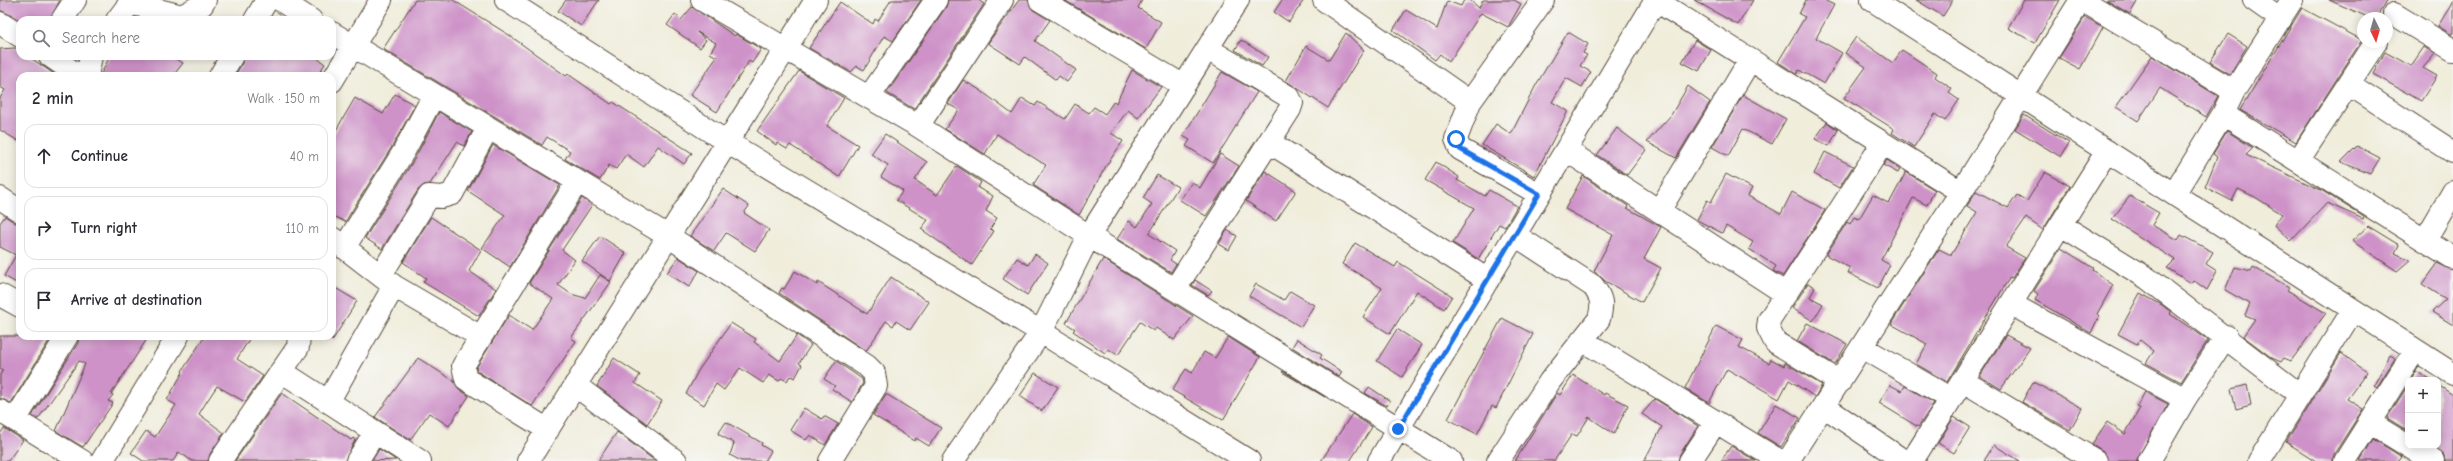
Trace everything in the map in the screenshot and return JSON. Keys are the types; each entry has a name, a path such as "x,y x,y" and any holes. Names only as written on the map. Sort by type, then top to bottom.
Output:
{"street":[{"path":"65,16 75,0"},
{"path":"120,16 130,3 182,16 202,5 205,0"},
{"path":"257,16 267,0"},
{"path":"280,0 305,16"},
{"path":"336,74 381,0"},
{"path":"506,0 727,142 1041,332 1249,461"},
{"path":"702,0 918,126 1089,236 1451,461"},
{"path":"528,461 816,0"},
{"path":"869,97 936,0"},
{"path":"918,126 1002,0"},
{"path":"1040,0 1184,86"},
{"path":"1324,0 1345,6 1470,102"},
{"path":"1539,194 1457,146 1458,129 1470,102 1543,0"},
{"path":"1379,461 1656,0 1961,192"},
{"path":"1872,0 2415,350 2451,366"},
{"path":"1788,461 1840,382 2082,0 2234,91"},
{"path":"2254,0 2281,19"},
{"path":"2174,194 2223,114 2234,91 2292,0"},
{"path":"953,461 1041,332 1089,236 1208,49 1235,1"},
{"path":"2395,13 2453,50"},
{"path":"0,23 16,33"},
{"path":"336,35 668,236 867,366 874,373 876,381 873,392 830,461"},
{"path":"2298,161 2372,48"},
{"path":"1175,290 1290,109 1291,100 1208,49"},
{"path":"56,60 73,72"},
{"path":"88,72 90,60"},
{"path":"222,72 230,60"},
{"path":"1659,211 1750,60"},
{"path":"2349,84 2453,152"},
{"path":"434,95 404,151 338,243 388,281 481,337"},
{"path":"2223,114 2453,258"},
{"path":"328,402 429,196 442,197 452,194 488,128"},
{"path":"1269,142 1488,280"},
{"path":"1840,382 1775,342 1771,336 1769,320 1883,143"},
{"path":"1566,150 1786,294"},
{"path":"1912,461 2108,151"},
{"path":"548,430 466,379 463,366 577,182"},
{"path":"2425,240 2453,192"},
{"path":"0,198 16,208"},
{"path":"2061,225 2146,278 2226,336 2300,395"},
{"path":"1498,461 1550,381 1599,319 1603,306 1601,298 1593,286 1515,235"},
{"path":"0,295 16,304"},
{"path":"2011,304 2185,399"},
{"path":"2259,461 2353,310"},
{"path":"2149,461 2185,399 2226,336"},
{"path":"64,340 8,416 82,461"},
{"path":"102,461 176,340"},
{"path":"220,461 298,347 299,340"},
{"path":"1582,340 1780,461"},
{"path":"1862,347 1951,399"},
{"path":"2344,461 2415,350"},
{"path":"281,371 414,459"},
{"path":"1963,381 2096,461"},
{"path":"575,385 676,461"},
{"path":"1824,407 1904,461"},
{"path":"1690,461 1716,422"},
{"path":"2369,422 2405,444"},
{"path":"357,461 375,432"},
{"path":"2413,449 2433,461"}],"building":[{"path":"0,0 60,0 52,16 16,16 16,18 0,10"},
{"path":"415,0 453,0 509,35 566,76 568,74 611,104 613,102 692,153 684,164 658,146 644,167 626,154 616,169 609,165 600,180 565,159 570,151 547,137 542,145 383,49"},
{"path":"566,0 599,0 581,26 558,11"},
{"path":"891,0 921,0 893,41 884,36 864,70 857,66 851,72 809,48 840,2 873,24 875,19 878,21"},
{"path":"948,0 978,0 984,4 914,109 887,93 946,7"},
{"path":"1019,0 1028,0 1033,10 1050,20 1035,41 1076,70 1067,82 1059,76 1056,80 1025,57 1020,64 988,43"},
{"path":"1064,0 1142,0 1138,8 1161,22 1146,49"},
{"path":"1282,0 1304,0 1289,22 1274,12"},
{"path":"1464,0 1470,0 1479,8 1483,0 1514,0 1521,4 1508,27 1481,13 1449,62 1440,54 1435,60 1393,30 1406,10 1437,29 1447,1 1461,6"},
{"path":"1694,0 1753,0 1738,25"},
{"path":"1806,0 1824,0 1834,5 1816,38 1842,53 1824,84 1799,70 1797,74 1778,62 1805,17 1799,14"},
{"path":"1916,0 1953,0 1943,16"},
{"path":"2024,0 2060,0 2035,43 2008,28"},
{"path":"2106,0 2138,0 2130,14"},
{"path":"2329,0 2387,0 2380,12 2357,12"},
{"path":"2453,2 2453,33 2451,34 2438,26"},
{"path":"692,7 735,36 736,34 761,49 752,63 749,61 717,112 690,95 717,57 710,53 716,43 697,32 706,40 700,48 667,25 675,14 681,20"},
{"path":"2302,8 2357,37 2357,48 2296,142 2240,110"},
{"path":"2085,17 2103,27 2080,69 2059,58"},
{"path":"1568,32 1588,44 1583,53 1587,55 1580,66 1591,72 1582,87 1566,78 1552,102 1568,111 1534,176 1482,145 1496,124 1511,134 1536,85"},
{"path":"1346,33 1364,50 1328,108 1286,81 1306,46 1329,60"},
{"path":"2228,34 2247,46 2230,74 2210,62"},
{"path":"1856,37 1893,63 1902,50 1937,73 1935,77 1952,89 1949,93 1959,100 1945,121 1935,114 1914,147 1892,133 1894,129 1844,98 1866,67 1845,53"},
{"path":"1241,40 1268,57 1262,66 1235,50"},
{"path":"1695,40 1711,50 1699,71 1682,62"},
{"path":"2424,47 2435,54 2423,68 2437,76 2421,101 2373,74 2385,52 2411,66"},
{"path":"15,48 16,60 34,60 51,72 16,72 16,140 0,130 0,98 5,90 0,87 0,49"},
{"path":"2152,56 2218,96 2206,117 2160,88 2138,121 2116,107"},
{"path":"108,60 177,60 183,63 176,72 102,72"},
{"path":"244,60 320,60 325,64 320,72 237,72"},
{"path":"1132,70 1161,87 1138,118 1128,110 1111,133 1123,141 1106,166 1079,215 1033,185 1046,165 997,134 985,154 945,129 959,110 948,104 963,80 980,90 1012,114 1022,98 1035,106 1038,102 1065,119 1075,104 1089,113 1094,107 1105,114 1114,101 1116,103"},
{"path":"799,71 844,98 827,126 858,145 839,177 790,145 787,149 777,143 776,145 757,131"},
{"path":"1222,72 1257,92 1213,163 1186,146 1190,140 1183,136"},
{"path":"1688,86 1710,102 1676,158 1647,142 1671,115"},
{"path":"395,94 415,105 393,145 345,222 336,217 336,130 355,98 383,114"},
{"path":"1743,95 1786,119 1772,144 1743,129 1728,156 1712,147"},
{"path":"439,112 472,132 464,146 457,142 430,184 424,185 418,190 382,249 365,238 415,158"},
{"path":"2024,115 2069,143 2061,157 2015,129"},
{"path":"1827,122 1838,130 1829,146 1815,139"},
{"path":"1617,128 1646,150 1627,175 1597,155"},
{"path":"2227,131 2253,148 2246,155 2321,190 2364,217 2363,219 2327,203 2291,241 2274,225 2282,214 2255,197 2238,189 2232,201 2205,187 2217,157 2213,154"},
{"path":"885,134 927,162 915,180 937,195 957,166 981,182 978,188 993,196 986,211 997,218 990,229 994,231 972,265 921,229 928,220 896,200 903,191 881,177 888,165 871,154"},
{"path":"493,145 560,185 510,267 482,248 505,215 468,191"},
{"path":"2357,146 2380,158 2370,174 2341,162"},
{"path":"1825,152 1853,166 1839,188 1814,174"},
{"path":"1220,154 1239,166 1206,216 1180,200 1192,182 1200,188"},
{"path":"1887,160 1900,169 1898,173 1883,165"},
{"path":"1436,162 1459,177 1457,180 1485,196 1489,190 1517,206 1505,227 1499,224 1478,259 1453,243 1474,208 1425,180"},
{"path":"1265,171 1296,191 1276,221 1246,201"},
{"path":"1906,172 1935,190 1927,205 1913,198 1881,260 1890,265 1878,288 1848,273 1850,268 1826,255 1847,222 1850,224 1854,217 1859,219 1873,195 1888,203 1891,200"},
{"path":"2045,172 2070,186 2043,230 2026,218 2006,247 2025,258 2012,278 2010,277 1947,382 1916,364 1927,344 1891,324 1939,249 1951,255 1977,212 1967,206 1976,191 2008,208 2017,195 2027,201"},
{"path":"1726,174 1752,188 1748,196 1781,214 1792,192 1825,210 1783,276 1773,271 1776,266 1749,249 1753,242 1726,226 1722,233 1697,220 1707,200 1711,202"},
{"path":"1157,175 1178,187 1149,234 1175,251 1170,260 1176,264 1171,272 1117,239 1129,221 1137,227 1152,204 1143,198"},
{"path":"1583,176 1628,206 1627,208 1661,227 1644,259 1661,268 1642,302 1605,281 1594,271 1613,235 1565,209"},
{"path":"723,189 749,206 744,213 769,230 755,251 726,233 714,251 690,236"},
{"path":"2130,196 2159,213 2152,225 2178,240 2181,235 2213,252 2206,264 2217,271 2207,290 2193,280 2191,283 2167,268 2175,260 2112,219"},
{"path":"582,198 592,205 562,250 575,260 558,285 571,294 585,298 600,275 611,282 571,338 576,341 532,406 477,371 476,368 509,315 532,330 553,299 529,283"},
{"path":"5,216 16,223 16,255 0,247 0,223"},
{"path":"431,217 481,250 469,271 496,289 479,316 423,282 426,278 403,262"},
{"path":"2368,226 2399,245 2395,253 2410,260 2397,271 2352,241"},
{"path":"1227,230 1237,236 1229,250 1219,244"},
{"path":"600,236 626,253 610,281 582,261"},
{"path":"1355,243 1395,267 1398,262 1452,296 1444,309 1417,291 1390,334 1363,317 1382,288 1342,264"},
{"path":"2061,248 2093,268 2092,270 2113,285 2097,314 2099,316 2091,333 2035,300 2038,294 2034,291"},
{"path":"1035,254 1048,263 1027,295 1003,279 1017,258 1028,265"},
{"path":"16,255 16,283 4,276"},
{"path":"678,257 699,271 689,287 667,273"},
{"path":"1103,259 1193,316 1174,340 1156,328 1154,331 1140,322 1118,355 1108,349 1105,353 1073,331 1075,329 1066,323"},
{"path":"2437,263 2453,270 2453,325 2432,312 2446,299 2422,284"},
{"path":"2235,267 2251,271 2253,267 2289,287 2287,290 2326,313 2291,361 2284,358 2281,362 2272,358 2243,336 2255,319 2245,315 2250,304 2225,290"},
{"path":"795,271 817,285 818,282 867,314 891,277 929,302 910,330 896,321 893,326 886,321 866,351 779,293 782,288 784,289"},
{"path":"1195,280 1212,291 1208,295 1192,285"},
{"path":"1808,283 1815,288 1810,297 1823,304 1813,321 1792,308"},
{"path":"1256,284 1284,300 1290,291 1314,305 1301,327 1249,296"},
{"path":"336,288 357,301 336,335"},
{"path":"2140,293 2162,305 2171,312 2170,314 2208,340 2181,382 2146,363 2154,351 2140,340 2137,344 2118,334"},
{"path":"1502,318 1533,334 1496,408 1492,406 1477,434 1448,419"},
{"path":"731,323 756,339 754,342 780,361 797,335 811,345 799,363 802,365 795,378 790,376 787,381 781,378 779,381 769,375 763,383 740,368 724,390 716,384 704,405 686,394 698,371"},
{"path":"1807,323 1847,344 1835,364 1797,341"},
{"path":"1716,326 1743,340 1739,347 1769,363 1771,359 1784,366 1785,363 1822,385 1815,397 1789,380 1779,399 1727,369 1709,403 1685,388"},
{"path":"1397,329 1422,345 1402,377 1377,361"},
{"path":"2006,335 2030,348 2001,389 1980,376"},
{"path":"0,336 16,336 16,340 50,340 11,403 0,398 0,375 3,370 0,369"},
{"path":"1228,337 1260,357 1223,420 1172,390 1186,369 1192,373 1204,352 1215,358"},
{"path":"1297,339 1322,355 1320,358 1342,372 1339,377 1292,347"},
{"path":"78,340 146,340 111,394 113,395 108,401 113,403 83,447 56,431 85,364 79,361 38,419 32,416"},
{"path":"202,340 249,340 237,359 263,376 245,402 217,386 207,401 199,414 224,433 210,454 208,461 192,461 179,452 173,461 143,461 131,453 146,431 155,437 176,405 167,400 183,372 182,371"},
{"path":"2341,353 2367,372 2347,399 2363,409 2334,454 2333,461 2316,461 2286,442"},
{"path":"2390,355 2395,358 2377,387 2374,385"},
{"path":"418,358 454,381 459,389 469,396 449,426 429,413 410,440 375,417"},
{"path":"614,358 640,375 635,383 662,401 647,424 597,386"},
{"path":"836,361 862,379 863,383 852,402 832,389 835,386 824,379"},
{"path":"1283,371 1325,397 1282,372"},
{"path":"2416,371 2425,377 2413,377"},
{"path":"1035,373 1058,387 1042,411 1020,396"},
{"path":"1573,375 1604,395 1605,393 1628,405 1614,434 1589,417 1577,436 1572,434 1554,461 1515,461 1557,393 1560,395"},
{"path":"2033,382 2082,408 2070,430 2022,402"},
{"path":"1890,385 1902,391 1905,386 1934,403 1918,427 1879,403"},
{"path":"2247,385 2251,405 2236,409 2231,389"},
{"path":"1369,387 1390,401 1387,406 1365,393"},
{"path":"2441,387 2453,395 2453,461 2445,461 2444,455 2436,449 2441,449"},
{"path":"2405,390 2405,429 2387,418"},
{"path":"2145,392 2168,404 2136,461 2108,461 2103,451 2092,444 2107,422 2125,434 2140,408 2137,406"},
{"path":"282,393 351,440 353,438 355,440 345,461 235,461"},
{"path":"886,394 941,428 929,446 916,438 915,441 873,415"},
{"path":"1655,399 1698,426 1680,454 1678,461 1644,461 1662,427 1642,414"},
{"path":"1776,404 1800,418 1781,447 1758,433"},
{"path":"804,408 822,419 824,416 838,424 825,445 810,435 806,440 790,430"},
{"path":"1352,414 1372,427 1350,461 1321,461"},
{"path":"1954,417 1970,427 1954,453 1938,443"},
{"path":"726,422 762,443 761,445 771,451 765,461 741,461 730,455 734,443 718,434"},
{"path":"4,428 23,440 8,461 0,461 0,434"},
{"path":"617,432 655,461 598,461"},
{"path":"2373,439 2402,457 2399,461 2360,461"},
{"path":"1994,445 2020,461 1984,461"},
{"path":"1731,446 1756,461 1721,461"},
{"path":"379,449 396,460 372,461"}],"route":[{"path":"1398,429 1539,194 1460,149 1457,146 1456,139"}]}
